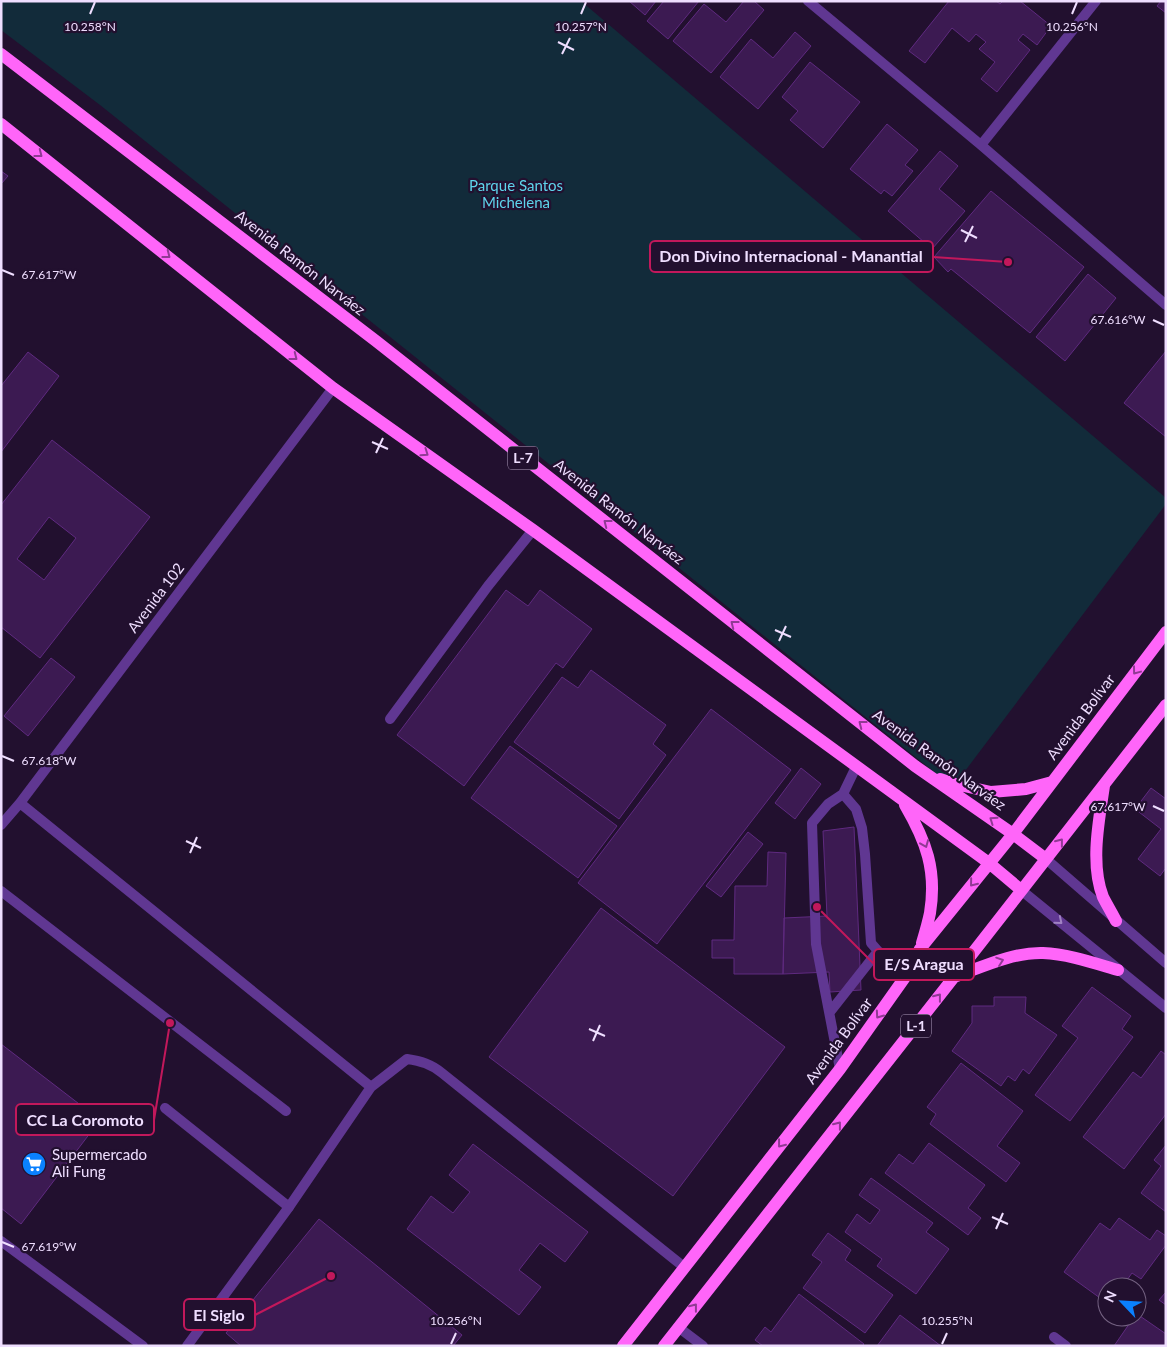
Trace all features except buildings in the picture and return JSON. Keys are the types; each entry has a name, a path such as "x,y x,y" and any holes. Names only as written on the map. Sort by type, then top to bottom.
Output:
{"main road":[{"name":"Avenida Ramón Narváez","path":"1,54 376,342 927,774 1046,859"},
{"path":"1,124 333,388 533,530 989,863 1021,890"},
{"name":"Avenida Bolívar","path":"623,1346 840,1069 908,973 920,949 1013,834 1166,632"},
{"name":"L-1","path":"664,1346 1166,705"},
{"path":"927,774 955,784 991,792 1026,789 1052,782"},
{"path":"1104,784 1099,820 1097,874 1103,897 1116,921"},
{"path":"903,801 918,826 928,851 931,870 930,914 920,949"},
{"path":"954,977 1012,956 1042,953 1065,956 1118,970"}],"street":[{"path":"808,1 981,145 1166,305"},
{"path":"981,145 1096,1"},
{"name":"Avenida 102","path":"1,825 20,803 333,388"},
{"path":"390,719 488,586 533,530"},
{"path":"840,1069 816,944 812,824 828,804 843,794 856,767"},
{"path":"843,794 856,809 862,828 872,943 878,951 908,973"},
{"path":"20,803 371,1087"},
{"name":"Avenida Ramón Narváez","path":"1046,859 1166,963"},
{"path":"1021,890 1166,1008"},
{"path":"1,891 286,1112"},
{"path":"830,1012 878,951"},
{"path":"188,1346 289,1207 371,1087 407,1059 421,1060 433,1066 684,1267"},
{"path":"165,1108 289,1207"},
{"path":"1,1241 143,1346"},
{"path":"678,1327 703,1346"},
{"path":"1054,1338 1066,1346"}],"green space":[{"name":"Parque Santos Michelena","path":"1,1 581,1 1166,498 1166,504 953,787 100,105 1,30"}],"place":[{"name":"Don Divino Internacional - Manantial","path":"1008,262"},
{"name":"E/S Aragua","path":"817,907"},
{"name":"CC La Coromoto","path":"170,1023"},
{"name":"Supermercado Ali Fung","path":"34,1164"},
{"name":"El Siglo","path":"331,1276"}]}
